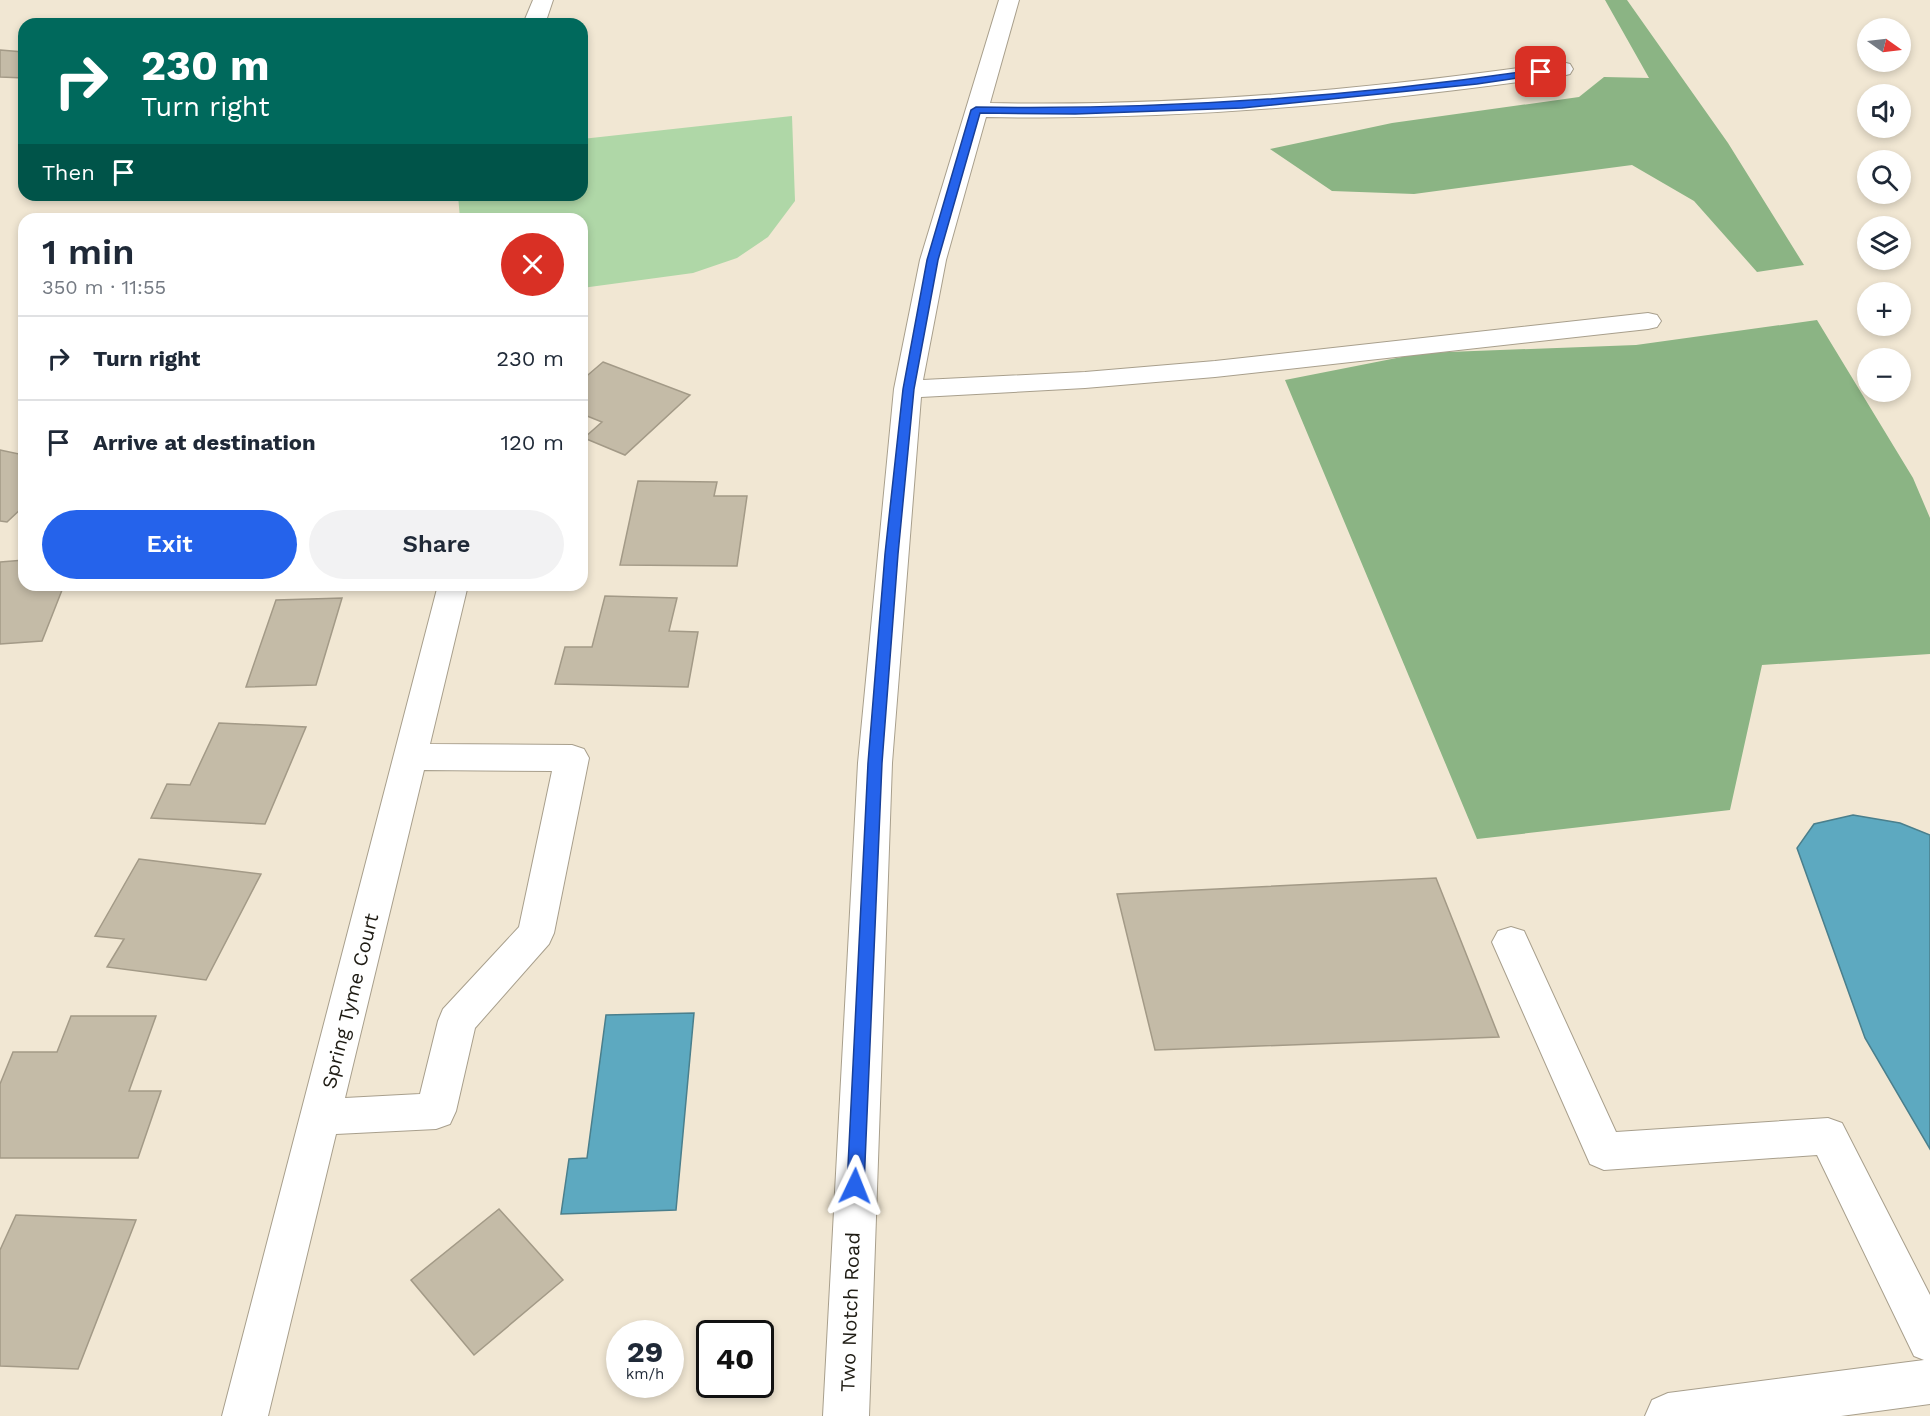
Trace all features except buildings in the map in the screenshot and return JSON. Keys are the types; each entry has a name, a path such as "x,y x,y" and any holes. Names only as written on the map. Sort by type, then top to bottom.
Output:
{"street":[{"path":"536,18 543,0"},
{"name":"Two Notch Road","path":"846,1416 875,763 908,389 933,260 1009,0"},
{"path":"976,110 1058,111 1242,105 1477,81 1562,69"},
{"path":"908,389 1085,380 1215,369 1648,321"},
{"name":"Spring Tyme Court","path":"245,1416 452,591"},
{"path":"321,1117 436,1111 457,1021 536,933 572,758 411,757"},
{"path":"1511,942 1604,1151 1828,1136 1930,1341"},
{"path":"1668,1416 1930,1382"}],"green space":[{"path":"1605,0 1627,0 1728,143 1804,265 1757,272 1694,201 1632,165 1414,194 1332,191 1270,149 1392,123 1579,97 1604,77 1649,78"},
{"path":"792,116 795,201 768,237 737,258 693,273 588,287 588,213 460,213 458,201 588,201 588,138"},
{"path":"1817,320 1857,386 1857,402 1867,402 1913,478 1930,518 1930,654 1762,665 1730,810 1477,839 1285,380 1422,353 1636,345"}],"water":[{"path":"1853,815 1900,823 1930,835 1930,1149 1865,1038 1797,848 1814,824"},
{"path":"694,1013 676,1210 561,1214 569,1159 587,1158 606,1015"}],"route":[{"path":"855,1186 875,763 908,389 933,260 976,110 1035,112 1242,105 1310,100 1541,72"}]}
